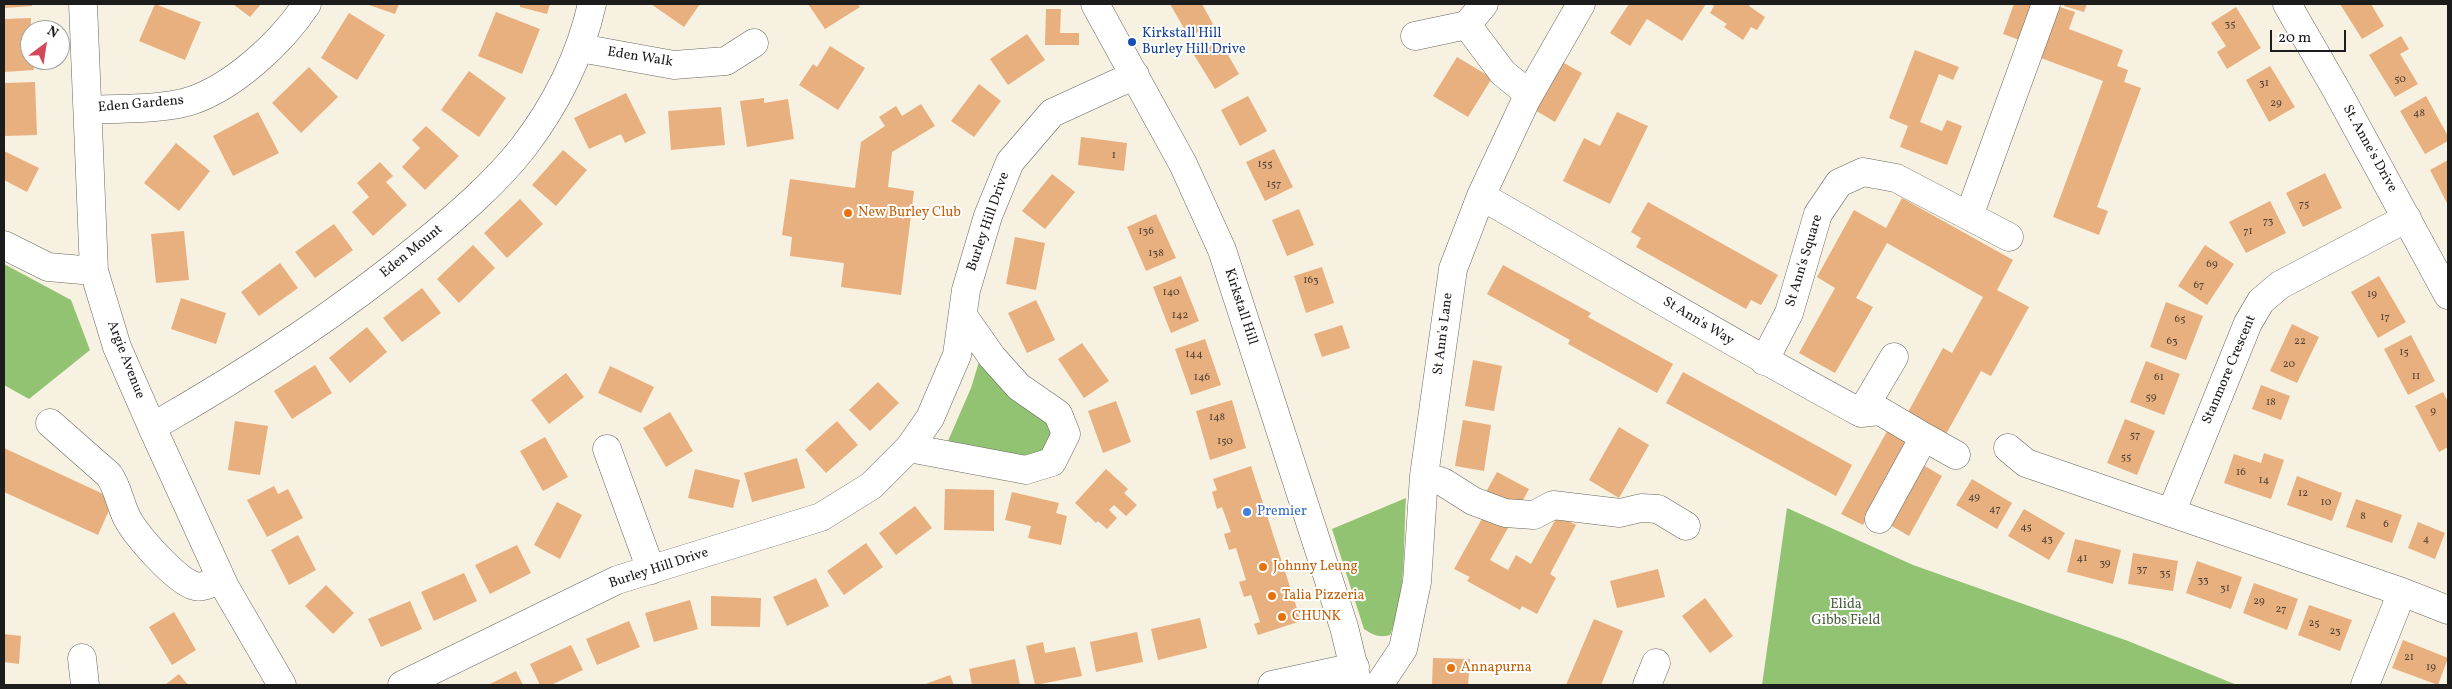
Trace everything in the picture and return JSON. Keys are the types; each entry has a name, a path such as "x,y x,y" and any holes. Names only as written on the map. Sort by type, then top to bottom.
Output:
{"street":[{"name":"Argie Avenue","path":"83,4 94,271 116,347 221,579 282,685"},
{"name":"Eden Gardens","path":"88,110 174,104 208,93 254,63 277,41 307,4"},
{"name":"Eden Mount","path":"152,427 217,391 281,349 395,267 459,214 521,150 550,109 568,77 580,48 592,4"},
{"name":"Kirkstall Hill","path":"1095,4 1183,164 1222,250 1344,627 1356,676"},
{"path":"1415,36 1467,25 1484,4"},
{"name":"St Ann's Lane","path":"1379,685 1403,649 1416,582 1424,476 1445,338 1452,270 1481,196 1529,94 1581,4"},
{"path":"1969,216 2046,4"},
{"name":"St. Anne's Drive","path":"2287,4 2448,295"},
{"path":"1467,25 1503,73 1529,94"},
{"name":"Eden Walk","path":"580,48 674,65 726,61 754,43"},
{"name":"Burley Hill Drive","path":"402,685 617,580 821,517 871,486 909,448 930,418 957,355 964,317 966,290 988,216 1010,162 1052,113 1135,76"},
{"name":"St Ann's Square","path":"1764,361 1789,313 1818,214 1839,183 1863,172 1896,178 2009,238"},
{"name":"St Ann's Way","path":"1481,196 1625,277 1764,361 1861,413"},
{"name":"Stanmore Crescent","path":"2171,512 2248,323 2261,301 2280,285 2407,218"},
{"path":"4,245 48,267 94,271"},
{"path":"909,448 1026,470 1052,462 1066,434 1058,414 1018,387 992,357 964,317"},
{"path":"1861,413 1894,358"},
{"path":"1861,413 1880,411 1956,455"},
{"path":"50,423 109,475 116,485 127,518 136,533 172,570 187,582 197,586 221,579"},
{"path":"1879,519 1924,437"},
{"path":"2008,448 2026,463 2402,592 2448,610"},
{"path":"607,449 651,570"},
{"path":"1424,476 1443,482 1473,501 1505,513 1534,515 1553,505 1620,513 1641,508 1658,509 1686,526"},
{"path":"2365,685 2402,592"},
{"path":"82,658 85,685"},
{"path":"1272,685 1356,676"}],"green space":[{"path":"4,264 71,300 90,350 29,399 4,385"},
{"path":"982,352 1045,411 1054,431 1044,450 1023,460 948,441 971,388"},
{"path":"1406,498 1402,586 1399,603 1390,635 1376,635 1364,629 1332,529"},
{"name":"Elida Gibbs Field","path":"1787,508 1913,565 2128,641 2237,685 1762,685"}],"building":[{"path":"4,4 32,4 32,6 4,8"},
{"path":"155,4 201,22 185,60 139,41"},
{"path":"233,4 261,4 250,17"},
{"path":"366,4 399,4 395,14"},
{"path":"520,4 550,4 547,14 520,7"},
{"path":"651,4 700,4 684,27"},
{"path":"808,4 858,4 860,7 825,29"},
{"path":"1170,4 1202,4 1213,24 1189,37"},
{"path":"1629,4 1706,4 1682,41 1647,19 1630,46 1610,33"},
{"path":"1710,4 1751,4 1749,6 1765,17 1757,30 1751,27 1743,40 1724,27 1727,24 1710,13 1714,6"},
{"path":"2014,4 2035,4 2022,41 2003,34"},
{"path":"2065,4 2087,4 2084,12 2064,6"},
{"path":"2340,4 2371,4 2384,26 2362,39"},
{"path":"2057,6 2075,12 2069,29 2123,50 2117,66 2128,70 2124,82 2141,88 2097,207 2108,211 2099,235 2053,217 2103,81 2038,57"},
{"path":"2236,7 2261,48 2227,69 2217,52 2226,46 2211,23"},
{"path":"1046,9 1061,9 1060,33 1079,33 1079,45 1045,45"},
{"path":"496,12 540,29 522,74 478,56"},
{"path":"349,13 385,35 357,80 321,58"},
{"path":"31,18 31,20 20,20 20,70 34,70 4,72 4,19"},
{"path":"1027,34 1045,60 1008,85 990,59"},
{"path":"2401,36 2409,49 2400,54 2418,84 2395,97 2369,55"},
{"path":"1220,41 1239,74 1215,89 1194,55"},
{"path":"830,46 865,68 838,110 799,85 813,64 817,67"},
{"path":"1915,50 1959,67 1953,80 1939,74 1920,122 1942,131 1947,120 1962,126 1947,165 1900,147 1908,126 1889,118"},
{"path":"1457,57 1492,78 1468,117 1433,96"},
{"path":"1562,62 1582,73 1555,122 1535,110"},
{"path":"2270,66 2295,107 2269,122 2246,80"},
{"path":"309,67 338,97 301,133 272,103"},
{"path":"469,71 506,98 479,137 441,110"},
{"path":"35,82 37,135 4,136 4,83"},
{"path":"979,84 1001,101 974,137 951,121"},
{"path":"626,93 646,133 625,143 621,134 589,149 574,118"},
{"path":"1248,96 1267,131 1240,146 1221,110"},
{"path":"2426,96 2448,136 2448,141 2425,154 2400,111"},
{"path":"764,98 764,103 788,99 794,139 747,147 740,101"},
{"name":"New Burley Club","path":"921,104 935,126 892,152 888,187 914,191 901,295 841,287 844,263 790,256 792,237 782,235 790,179 855,188 861,142 885,126 879,117 896,106 902,116"},
{"path":"721,107 725,145 671,150 668,111"},
{"path":"258,112 279,153 233,176 213,136"},
{"path":"1617,112 1648,126 1610,204 1563,181 1584,138 1600,146"},
{"path":"426,126 459,156 425,190 402,167 420,148 412,140"},
{"path":"1081,137 1127,143 1124,171 1078,165"},
{"path":"176,143 210,171 179,211 144,183"},
{"path":"1274,149 1293,187 1265,201 1246,162"},
{"path":"563,150 587,170 556,206 532,185"},
{"path":"4,151 39,168 27,192 4,180"},
{"path":"2448,160 2448,205 2430,170"},
{"path":"380,162 393,176 386,182 407,205 373,236 352,212 369,197 357,183"},
{"path":"2325,173 2342,208 2303,227 2286,193"},
{"path":"1052,174 1075,192 1045,229 1022,211"},
{"path":"1902,198 2013,260 1997,290 2029,307 1991,376 1981,371 1945,436 1907,414 1943,348 1952,353 1983,297 1887,243 1856,298 1873,307 1835,373 1799,353 1835,288 1817,277 1854,210 1886,228"},
{"path":"520,199 543,224 507,258 484,233"},
{"path":"2270,201 2286,233 2246,253 2229,222"},
{"path":"1648,202 1778,275 1761,305 1751,300 1746,309 1636,247 1641,238 1631,232"},
{"path":"1299,209 1314,245 1287,256 1272,220"},
{"path":"1156,214 1176,258 1146,271 1127,227"},
{"path":"334,224 353,250 315,278 295,252"},
{"path":"184,231 189,280 156,283 151,234"},
{"path":"1015,237 1045,243 1036,290 1006,284"},
{"path":"473,245 495,268 459,303 437,279"},
{"path":"2205,245 2234,264 2207,305 2178,286"},
{"path":"280,263 298,288 259,316 241,292"},
{"path":"1503,265 1591,313 1588,317 1673,364 1657,393 1568,344 1570,340 1487,294"},
{"path":"1322,267 1334,303 1306,313 1294,276"},
{"path":"1181,276 1199,321 1171,333 1153,287"},
{"path":"2379,276 2406,322 2378,338 2351,292"},
{"path":"422,288 441,313 402,342 383,318"},
{"path":"181,298 226,313 216,344 171,329"},
{"path":"1036,300 1055,340 1027,353 1008,313"},
{"path":"2166,302 2203,316 2186,360 2150,347"},
{"path":"2292,324 2319,337 2297,383 2270,371"},
{"path":"1342,325 1350,348 1322,357 1314,334"},
{"path":"367,327 387,352 350,383 329,358"},
{"path":"2411,335 2435,381 2408,395 2384,349"},
{"path":"1205,339 1221,385 1191,395 1175,349"},
{"path":"1082,343 1109,381 1084,398 1058,359"},
{"path":"1473,360 1502,366 1494,411 1465,406"},
{"path":"2146,361 2180,374 2164,415 2130,402"},
{"path":"315,365 332,393 292,419 274,391"},
{"path":"610,366 654,387 641,413 598,393"},
{"path":"1683,372 1852,465 1836,496 1666,403"},
{"path":"566,373 584,397 549,424 531,400"},
{"path":"878,382 899,403 870,431 849,410"},
{"path":"2261,385 2290,396 2281,420 2252,409"},
{"path":"2443,392 2448,402 2448,447 2439,452 2415,406"},
{"path":"1232,400 1246,448 1210,460 1196,411"},
{"path":"1116,401 1131,442 1103,453 1088,411"},
{"path":"670,412 693,451 666,467 643,428"},
{"path":"2125,419 2155,431 2137,475 2107,463"},
{"path":"1463,420 1491,425 1484,471 1455,466"},
{"path":"235,421 268,426 260,475 228,470"},
{"path":"837,421 858,445 826,473 805,450"},
{"path":"1890,426 1911,438 1863,525 1841,514"},
{"path":"1619,427 1649,445 1619,498 1589,480"},
{"path":"545,437 568,477 543,491 520,451"},
{"path":"4,448 114,499 98,535 4,492"},
{"path":"2264,453 2284,460 2271,499 2224,483 2234,454 2261,463"},
{"path":"797,458 805,488 752,502 744,473"},
{"path":"1923,465 1942,476 1909,536 1890,525"},
{"path":"1251,466 1301,621 1258,635 1254,624 1260,622 1251,595 1244,597 1239,582 1246,580 1236,548 1229,550 1224,534 1231,532 1222,507 1217,509 1212,492 1217,490 1213,479"},
{"path":"695,469 740,480 733,508 688,498"},
{"path":"1106,469 1128,489 1124,493 1137,505 1126,516 1114,505 1109,510 1117,518 1107,529 1098,521 1096,523 1075,503"},
{"path":"1497,472 1529,489 1518,509 1486,492"},
{"path":"2297,476 2342,493 2332,521 2287,505"},
{"path":"1972,479 2012,503 1997,529 1956,505"},
{"path":"274,486 278,494 288,489 303,518 267,537 247,500"},
{"path":"945,489 994,490 994,531 944,530"},
{"path":"1012,492 1059,503 1056,513 1067,516 1061,545 1028,538 1031,526 1005,520"},
{"path":"2356,499 2402,515 2392,543 2346,527"},
{"path":"557,502 582,515 560,559 534,545"},
{"path":"915,506 932,528 896,555 879,533"},
{"path":"2024,509 2065,533 2049,560 2008,536"},
{"path":"1484,515 1508,528 1490,560 1508,570 1516,555 1531,564 1558,515 1576,525 1550,574 1556,578 1537,614 1522,606 1520,610 1467,581 1470,577 1454,569"},
{"path":"2418,522 2445,533 2435,559 2408,548"},
{"path":"298,535 316,570 289,585 271,550"},
{"path":"2075,539 2121,550 2113,584 2067,572"},
{"path":"866,543 883,567 844,595 827,571"},
{"path":"517,545 531,573 490,594 475,565"},
{"path":"2133,553 2178,561 2173,591 2128,584"},
{"path":"2197,561 2242,577 2231,609 2186,593"},
{"path":"1658,569 1665,597 1617,608 1610,581"},
{"path":"464,573 477,601 434,621 421,592"},
{"path":"816,578 829,606 787,626 773,597"},
{"path":"2254,583 2298,599 2287,630 2243,613"},
{"path":"326,585 354,613 333,634 305,606"},
{"path":"711,596 761,598 760,627 711,626"},
{"path":"1705,598 1733,636 1710,653 1682,616"},
{"path":"690,600 698,629 654,642 645,613"},
{"path":"410,601 422,629 381,647 368,619"},
{"path":"2309,605 2352,620 2340,651 2298,635"},
{"path":"174,612 196,650 172,665 149,627"},
{"path":"1200,618 1207,648 1158,660 1151,629"},
{"path":"1594,619 1623,631 1601,685 1566,685"},
{"path":"629,621 640,647 597,665 586,639"},
{"path":"1137,632 1143,662 1096,672 1090,642"},
{"path":"4,634 21,636 19,664 4,662"},
{"path":"2403,640 2448,658 2438,685 2392,668"},
{"path":"1043,642 1045,653 1075,647 1082,676 1035,685 1026,646"},
{"path":"571,645 583,670 551,685 540,685 530,664"},
{"name":"Annapurna","path":"1433,658 1470,659 1468,685 1432,685"},
{"path":"1015,659 1020,685 972,685 969,669"},
{"path":"516,671 523,685 488,685"},
{"path":"179,674 188,685 165,685"},
{"path":"950,675 954,685 923,685"}],"place":[{"name":"Kirkstall Hill Burley Hill Drive","path":"1132,42"},
{"name":"New Burley Club","path":"848,213"},
{"name":"Premier","path":"1247,512"},
{"name":"Johnny Leung","path":"1263,567"},
{"name":"Talia Pizzeria","path":"1272,596"},
{"name":"CHUNK","path":"1282,617"},
{"name":"Annapurna","path":"1451,668"}]}
